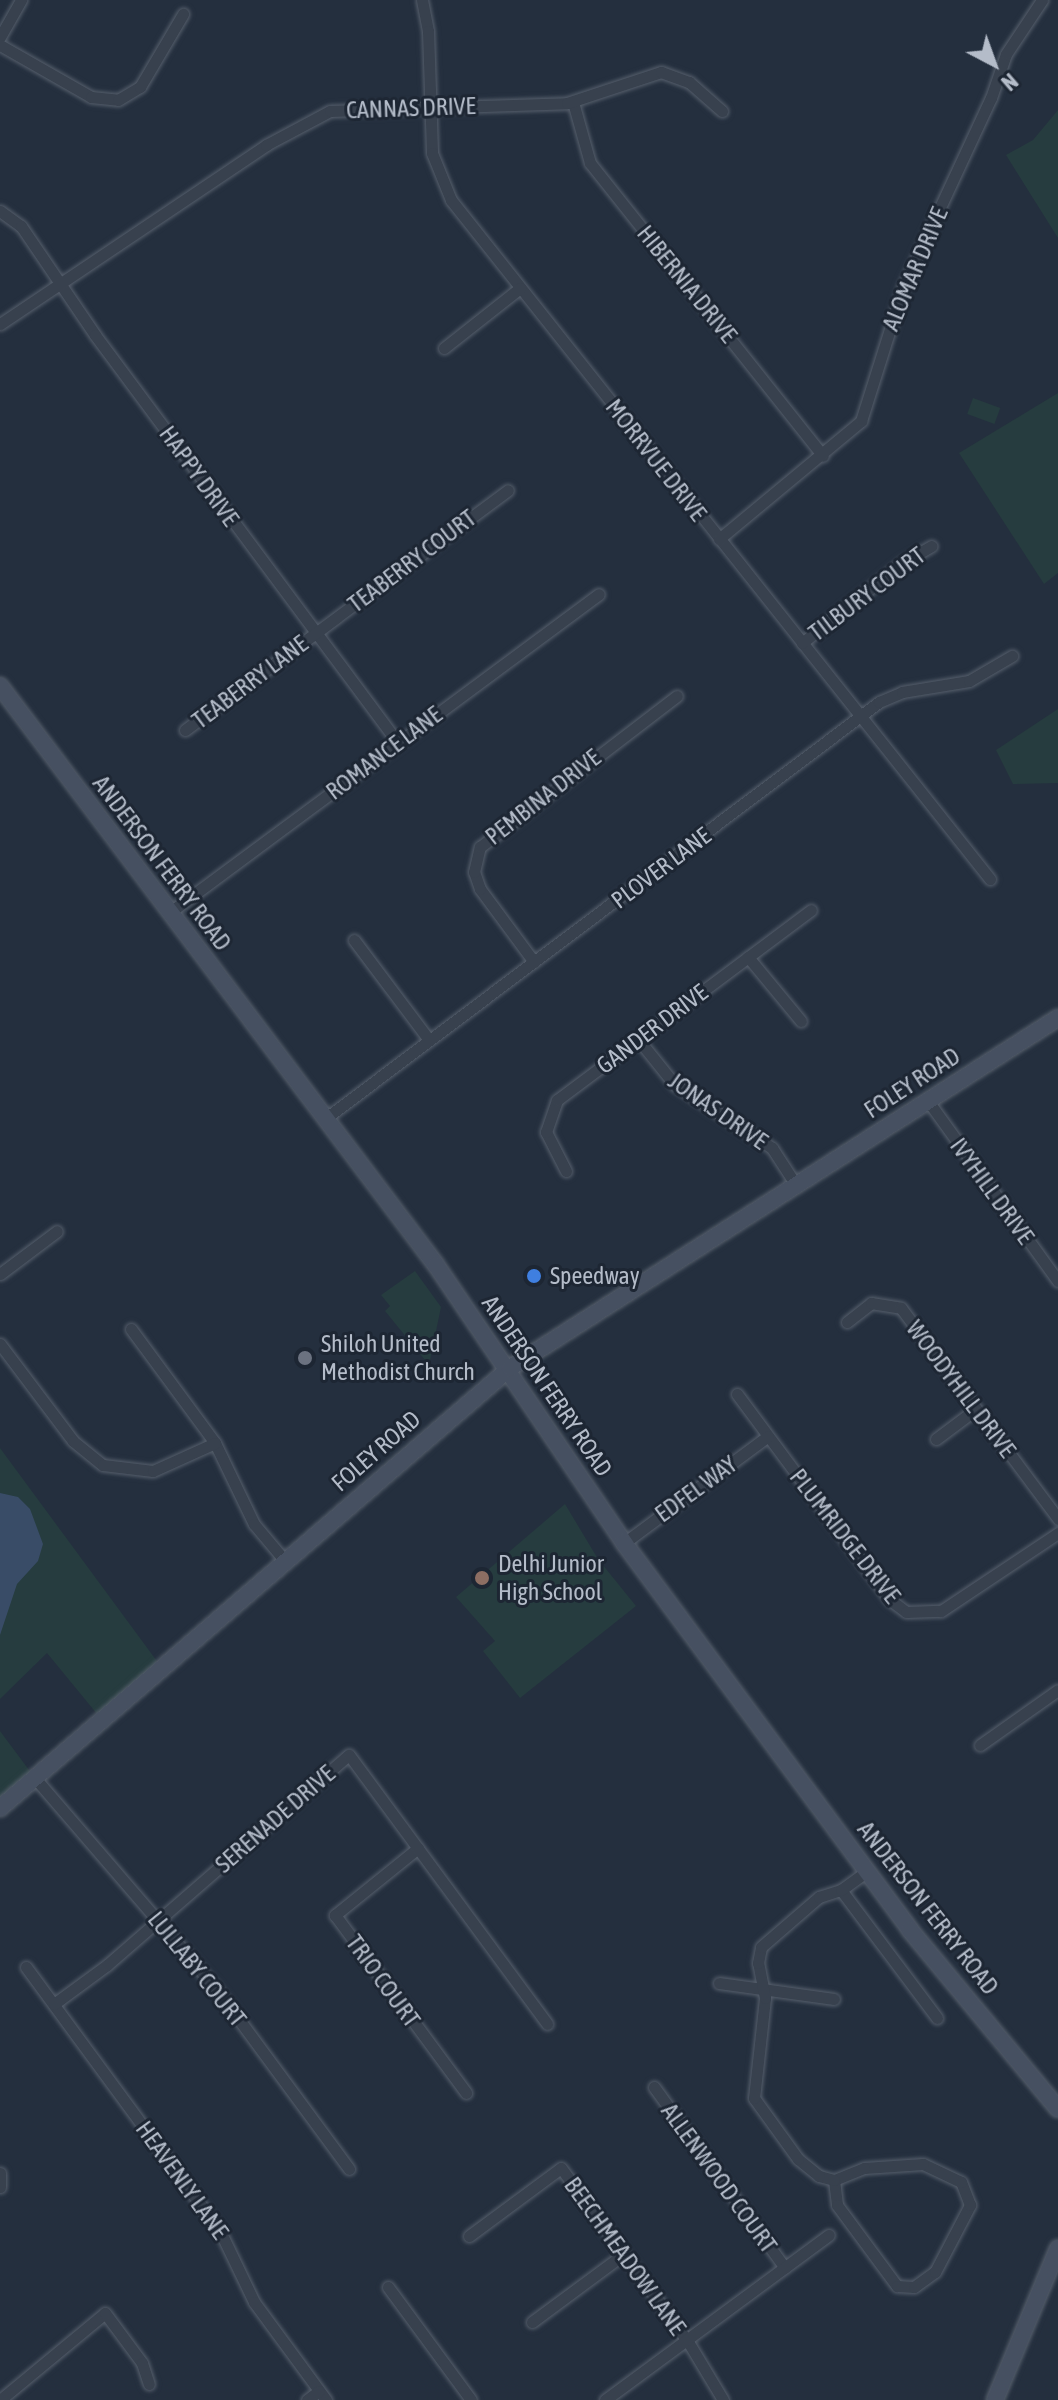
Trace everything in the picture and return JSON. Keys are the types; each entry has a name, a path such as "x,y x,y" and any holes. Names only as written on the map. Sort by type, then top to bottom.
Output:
{"street":[{"path":"0,37 21,0"},
{"name":"MORRVUE DRIVE","path":"422,0 428,31 432,153 443,186 520,288 990,879"},
{"name":"ALOMAR DRIVE","path":"719,539 853,431 868,409 904,285 991,98 1006,54 1042,0"},
{"path":"0,45 91,97 118,100 140,87 183,14"},
{"name":"CANNAS DRIVE","path":"0,324 313,117 347,108 573,102 661,72 689,82 722,111"},
{"name":"HIBERNIA DRIVE","path":"573,102 590,163 823,456"},
{"name":"HAPPY DRIVE","path":"0,211 21,226 60,284 398,743"},
{"path":"444,348 520,288"},
{"name":"TEABERRY COURT","path":"315,633 508,490"},
{"name":"TILBURY COURT","path":"802,643 902,563 932,546"},
{"name":"ROMANCE LANE","path":"169,913 599,594"},
{"name":"TEABERRY LANE","path":"185,730 315,633"},
{"name":"PLOVER LANE","path":"326,1118 890,696 969,681 1012,656"},
{"name":"ANDERSON FERRY ROAD","path":"0,686 510,1368 624,1543 867,1871 1058,2109"},
{"name":"PEMBINA DRIVE","path":"534,962 480,889 474,872 480,847 677,696"},
{"name":"GANDER DRIVE","path":"566,1171 547,1141 552,1107 811,910"},
{"path":"354,940 429,1040"},
{"path":"748,957 801,1021"},
{"name":"FOLEY ROAD","path":"0,1808 510,1368 1058,1018"},
{"name":"JONAS DRIVE","path":"638,1039 675,1085 772,1148 796,1185"},
{"name":"IVYHILL DRIVE","path":"928,1101 1058,1281"},
{"path":"0,1274 57,1231"},
{"name":"WOODYHILL DRIVE","path":"847,1322 871,1303 901,1308 1058,1519"},
{"path":"131,1329 215,1443 254,1524 285,1561"},
{"path":"0,1344 73,1441 103,1465 153,1471 215,1443"},
{"name":"PLUMRIDGE DRIVE","path":"737,1394 889,1599 906,1612 941,1611 1058,1533"},
{"path":"936,1439 976,1409"},
{"name":"EDFEL WAY","path":"624,1543 768,1436"},
{"path":"980,1745 1058,1690"},
{"name":"SERENADE DRIVE","path":"54,2004 159,1921 349,1755 547,2024"},
{"name":"LULLABY COURT","path":"35,1778 220,1993 349,2169"},
{"name":"TRIO COURT","path":"418,1848 335,1915 466,2093"},
{"path":"834,2180 837,2205 897,2286 914,2287 935,2272 970,2205 961,2182 923,2164 864,2168 834,2180 819,2176 798,2159 754,2098 763,1989 761,1947 819,1897 841,1890 867,1871"},
{"path":"841,1890 937,2018"},
{"name":"HEAVENLY LANE","path":"26,1967 220,2231 254,2302 322,2395"},
{"path":"719,1983 834,1999"},
{"name":"ALLENWOOD COURT","path":"654,2087 785,2268"},
{"name":"BEECHMEADOW LANE","path":"469,2236 561,2168 687,2340 723,2400"},
{"path":"0,2173 0,2187"},
{"path":"605,2400 829,2235"},
{"path":"995,2400 1058,2249"},
{"path":"532,2322 624,2254"},
{"path":"388,2287 471,2400"},
{"path":"0,2400 105,2313 142,2363 149,2384"},
{"path":"307,2400 322,2395"}],"green space":[{"path":"1058,110 1058,238 1006,155 1033,140"},
{"path":"1058,393 1058,573 1044,584 959,453"},
{"path":"973,398 1000,408 994,424 967,414"},
{"path":"1058,709 1058,783 1013,784 996,750"},
{"path":"415,1271 441,1307 429,1365 385,1311 390,1306 381,1295"},
{"path":"0,1448 162,1668 102,1720 47,1653 0,1699"},
{"path":"565,1504 598,1559 636,1606 520,1698 483,1651 495,1641 456,1597"},
{"path":"0,1731 35,1778 0,1808"}],"water":[{"path":"0,1493 18,1497 30,1509 43,1544 38,1561 17,1584 0,1635"}],"place":[{"name":"Speedway","path":"534,1276"},
{"name":"Shiloh United Methodist Church","path":"305,1358"},
{"name":"Delhi Junior High School","path":"482,1578"}]}
